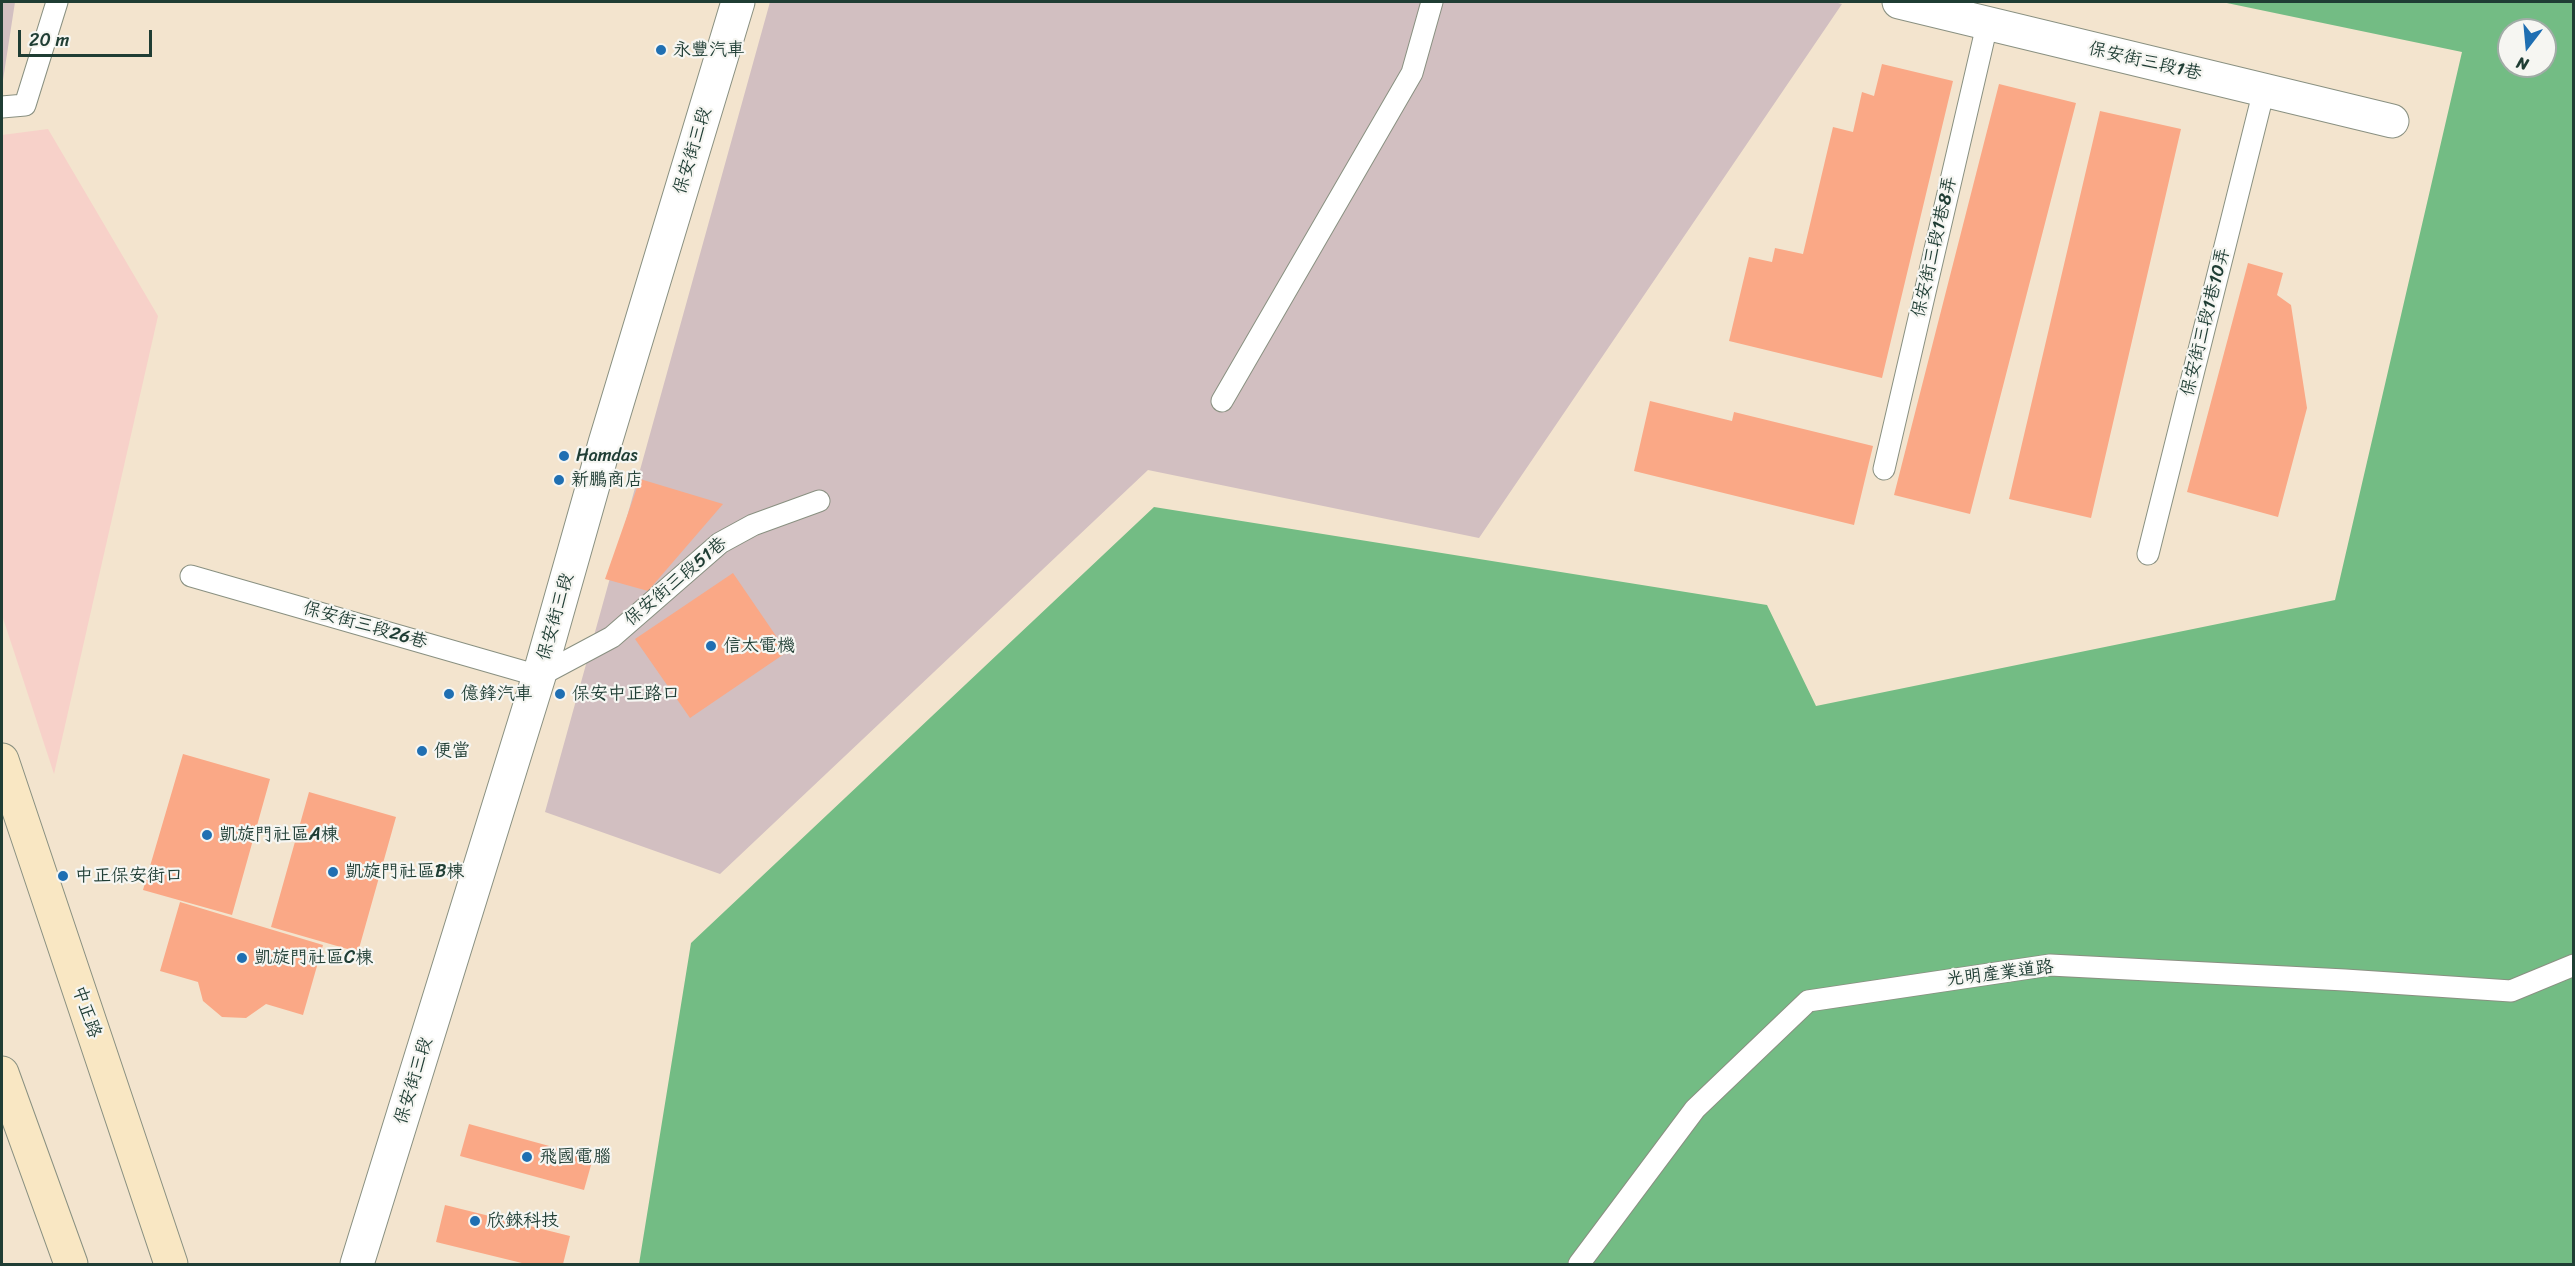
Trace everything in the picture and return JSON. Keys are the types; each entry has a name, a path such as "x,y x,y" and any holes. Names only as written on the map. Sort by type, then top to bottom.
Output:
{"main road":[{"name":"中正路","path":"2,760 171,1264"},
{"path":"2,1073 71,1264"}],"street":[{"name":"保安街三段","path":"357,1264 539,676 605,443 738,2"},
{"name":"保安街三段1巷","path":"1899,2 2392,121"}],"lane":[{"path":"2,107 25,105 57,2"},
{"path":"1222,401 1412,73 1432,2"},
{"name":"保安街三段1巷8弄","path":"1884,469 1987,25"},
{"name":"保安街三段1巷10弄","path":"2148,554 2264,90"},
{"name":"保安街三段51巷","path":"539,676 612,637 720,543 753,525 819,501"},
{"name":"保安街三段26巷","path":"191,576 539,676"},
{"name":"光明產業道路","path":"1579,1264 1695,1109 1808,1000 2050,965 2511,991 2574,965"}],"shaded area":[{"path":"2,2 15,2 3,80 2,80"},
{"path":"770,2 1834,2 1842,4 1479,538 1148,470 720,874 545,812"},
{"path":"48,129 158,316 54,774 2,615 2,135"}],"green space":[{"path":"2222,2 2573,2 2573,1264 639,1264 691,943 1154,507 1767,605 1816,706 2335,600 2462,52"}],"building":[{"path":"1882,64 1953,81 1882,378 1729,341 1749,257 1772,262 1775,248 1803,254 1833,127 1853,132 1862,92 1874,96"},
{"path":"1999,84 2076,103 1970,514 1894,495"},
{"path":"2100,111 2181,129 2091,518 2009,499"},
{"path":"2248,263 2283,273 2277,295 2291,305 2307,408 2278,517 2187,492"},
{"path":"1650,401 1732,421 1734,412 1873,446 1854,525 1634,471"},
{"path":"640,479 723,504 648,591 605,579"},
{"name":"信太電機","path":"733,573 787,652 690,718 635,639"},
{"name":"凱旋門社區A棟","path":"183,754 270,779 232,915 143,890"},
{"name":"凱旋門社區B棟","path":"309,792 396,817 358,952 271,927"},
{"name":"凱旋門社區C棟","path":"180,902 323,945 303,1015 266,1004 246,1018 222,1017 203,1001 198,982 160,971"},
{"name":"飛國電腦","path":"469,1124 593,1158 584,1190 460,1156"},
{"name":"欣錸科技","path":"445,1205 570,1236 563,1264 526,1264 436,1242"}],"place":[{"name":"永豐汽車","path":"661,50"},
{"name":"Hamdas","path":"564,456"},
{"name":"新鵬商店","path":"559,480"},
{"name":"信太電機","path":"711,646"},
{"name":"億鋒汽車","path":"449,694"},
{"name":"保安中正路口","path":"560,694"},
{"name":"便當","path":"422,751"},
{"name":"凱旋門社區A棟","path":"207,835"},
{"name":"凱旋門社區B棟","path":"333,872"},
{"name":"中正保安街口","path":"63,876"},
{"name":"凱旋門社區C棟","path":"242,958"},
{"name":"飛國電腦","path":"527,1157"},
{"name":"欣錸科技","path":"475,1221"}]}
